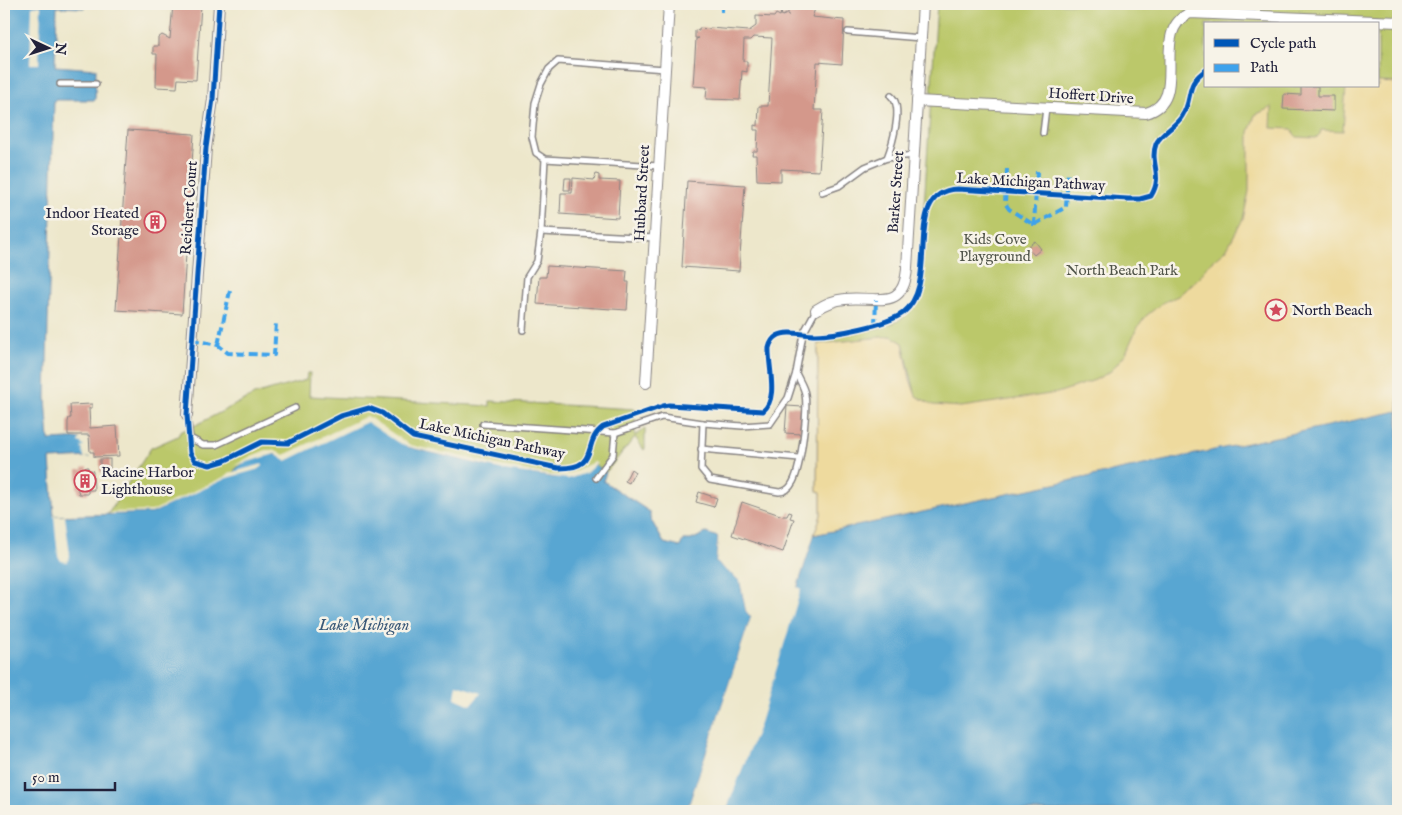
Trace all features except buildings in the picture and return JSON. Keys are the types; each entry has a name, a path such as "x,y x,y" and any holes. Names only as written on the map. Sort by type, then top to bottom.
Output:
{"street":[{"name":"Reichert Court","path":"187,415 206,148 213,99 219,4"},
{"name":"Hubbard Street","path":"646,383 669,4"},
{"name":"Barker Street","path":"816,310 827,303 846,299 889,299 898,294 903,286 906,275 923,4"},
{"name":"Hoffert Drive","path":"917,101 1140,114 1153,111 1167,96 1172,31 1179,19 1190,13 1295,20 1398,22"}],"lane":[{"path":"848,32 921,38"},
{"path":"659,166 545,159 536,154 532,137 535,102 541,84 548,69 558,62 665,69"},
{"path":"60,84 96,84"},
{"path":"887,158 894,141 896,104 895,99 891,96"},
{"path":"1043,133 1046,108"},
{"path":"822,192 839,186 865,167 887,158 914,155"},
{"path":"523,330 527,277 537,261 541,232 545,159"},
{"path":"541,232 655,238"},
{"path":"483,424 615,433 650,419 662,417 742,426 770,424 788,398 796,373 803,334 816,310"},
{"path":"703,423 701,469 710,480 779,492 788,490 794,482 803,442 805,394 796,373"},
{"path":"187,415 190,438 203,445 216,445 295,408"},
{"path":"596,478 613,455 615,433"},
{"path":"701,449 799,458"}],"green space":[{"name":"North Beach Park","path":"937,4 1398,4 1398,430 934,520 914,388 903,343 891,336 818,344 818,342 824,341 824,337 870,330 888,325 896,322 918,300"},
{"path":"307,373 310,373 309,396 490,406 490,401 635,409 635,436 645,428 645,448 644,450 635,437 606,472 594,464 569,477 283,458 254,459 242,463 232,474 152,513 108,514 151,448 178,436 180,432 254,395 306,380"}],"sand":[{"name":"North Beach","path":"1380,82 1398,83 1398,430 814,535 821,515 821,492 817,491 818,344 891,336 903,343 910,379 916,396 933,405 961,407 1057,393 1095,380 1111,371 1126,353 1136,330 1146,316 1162,303 1178,296 1199,278 1208,265 1226,250 1243,219 1249,191 1249,132 1255,115 1272,107 1271,128 1292,129 1297,137 1316,138 1321,130 1343,131 1346,88 1380,88"}],"water":[{"name":"Lake Michigan","path":"4,4 84,4 84,8 57,7 55,66 96,69 95,100 54,100 46,398 49,440 89,438 90,457 50,459 54,516 152,513 232,474 248,459 263,454 277,455 284,458 367,419 409,447 484,465 551,477 569,477 594,464 606,472 603,481 650,512 650,518 664,543 680,547 683,540 691,540 706,533 718,537 716,562 740,581 746,611 751,617 687,811 4,811"},
{"path":"1398,411 1398,811 726,811 814,535"}],"pier":[{"path":"33,6 41,6 39,64 30,64"},
{"path":"367,416 410,445 505,467 551,475 568,474 594,462 597,463 586,473 568,479 504,470 409,447 397,442 367,422 286,461 275,454 234,466 266,450 278,451 284,455"},
{"path":"80,438 89,438 92,457 84,458 81,448 84,446 78,442"},
{"path":"263,464 259,469 227,478 152,513 108,514 113,512 152,511 229,473"},
{"path":"54,516 65,516 70,556 67,562 61,561 58,556"},
{"path":"812,534 814,535 797,587 801,589 759,726 726,811 723,811"},
{"path":"721,536 719,561 742,580 748,610 754,617 690,811 687,811 751,617 746,611 740,581 716,562 718,537"},
{"path":"457,685 481,693 471,705 455,698"}],"marked path":[{"path":"722,4 722,12"},
{"path":"1007,169 1005,203 1009,209 1034,225 1066,207 1068,172"},
{"path":"1034,226 1037,171"},
{"path":"218,345 230,291"},
{"path":"875,325 876,300"},
{"path":"192,340 218,345 228,353 274,355 276,322"}],"cycle path":[{"name":"Lake Michigan Pathway","path":"219,4 213,99 206,148 187,415 190,453 195,461 210,465 224,461 262,442 288,443 341,416 369,408 382,413 413,437 558,468 571,467 585,460 593,440 603,427 663,406 763,411 771,398 772,382 769,348 775,337 785,333 824,335 847,331 885,322 903,313 914,299 920,281 925,222 930,205 940,194 957,189 1128,199 1140,199 1151,196 1156,182 1154,157 1156,144 1161,136 1182,116 1186,109 1192,86 1199,75 1204,71"}],"place":[{"name":"Indoor Heated Storage","path":"155,222"},
{"name":"North Beach","path":"1276,310"},
{"name":"Racine Harbor Lighthouse","path":"85,481"}],"park label":[{"name":"Kids Cove Playground","path":"995,248"}]}
